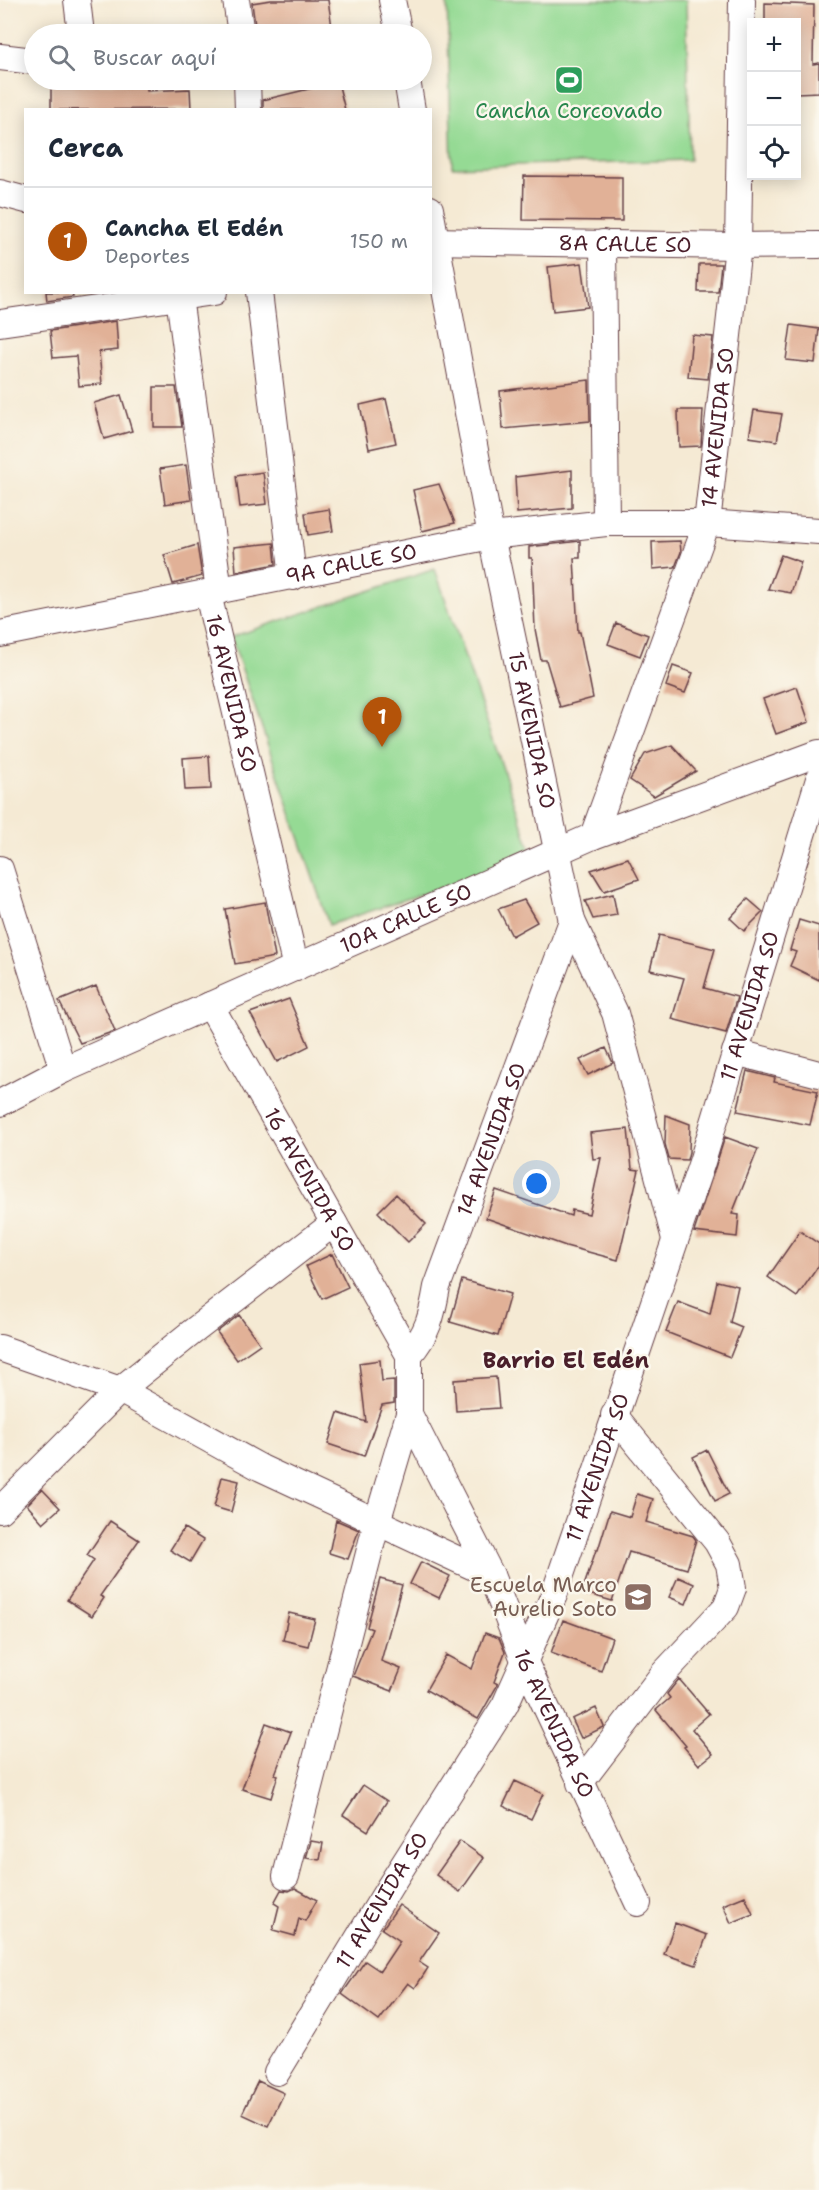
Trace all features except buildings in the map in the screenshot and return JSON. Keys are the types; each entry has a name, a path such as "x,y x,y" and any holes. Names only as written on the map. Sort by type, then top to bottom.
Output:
{"street":[{"path":"77,0 80,24"},
{"path":"236,0 240,24"},
{"path":"392,0 397,24"},
{"name":"14 AVENIDA SO","path":"593,836 708,524 738,246 742,0"},
{"path":"0,57 24,60"},
{"path":"247,90 248,108"},
{"path":"409,90 412,108"},
{"path":"0,193 24,199"},
{"name":"8A CALLE SO","path":"433,241 738,246 819,244"},
{"name":"15 AVENIDA SO","path":"433,241 491,536 573,921 615,1012 675,1239"},
{"path":"603,243 606,523"},
{"path":"0,323 200,294"},
{"path":"259,294 293,577"},
{"name":"16 AVENIDA SO","path":"179,297 214,592 296,968"},
{"name":"9A CALLE SO","path":"0,634 491,536 606,523 708,524 819,531"},
{"name":"10A CALLE SO","path":"0,1103 63,1070 593,836 819,753"},
{"name":"11 AVENIDA SO","path":"277,2072 390,1886 505,1705 554,1595 702,1162 819,779"},
{"path":"0,869 63,1070"},
{"name":"14 AVENIDA SO","path":"409,1355 421,1340 431,1320 438,1287 573,921"},
{"name":"16 AVENIDA SO","path":"210,1005 409,1355"},
{"path":"735,1052 819,1074"},
{"path":"0,1510 120,1390 334,1223"},
{"path":"0,1348 120,1390 261,1468 491,1575"},
{"path":"286,1876 377,1522 410,1414 409,1355"},
{"name":"16 AVENIDA SO","path":"410,1414 491,1575 524,1660 638,1903"},
{"path":"580,1783 664,1673 726,1607 733,1588 729,1564 717,1542 614,1415"}],"green space":[{"name":"Cancha Corcovado","path":"447,0 686,0 690,160 452,167"},
{"path":"435,569 533,857 329,925 231,637"}],"place":[{"name":"Cancha Corcovado","path":"569,80"},
{"name":"Cancha El Edén","path":"382,747"},
{"name":"Escuela Marco Aurelio Soto","path":"638,1597"}],"district":[{"name":"Barrio El Edén","path":"566,1360"}]}
